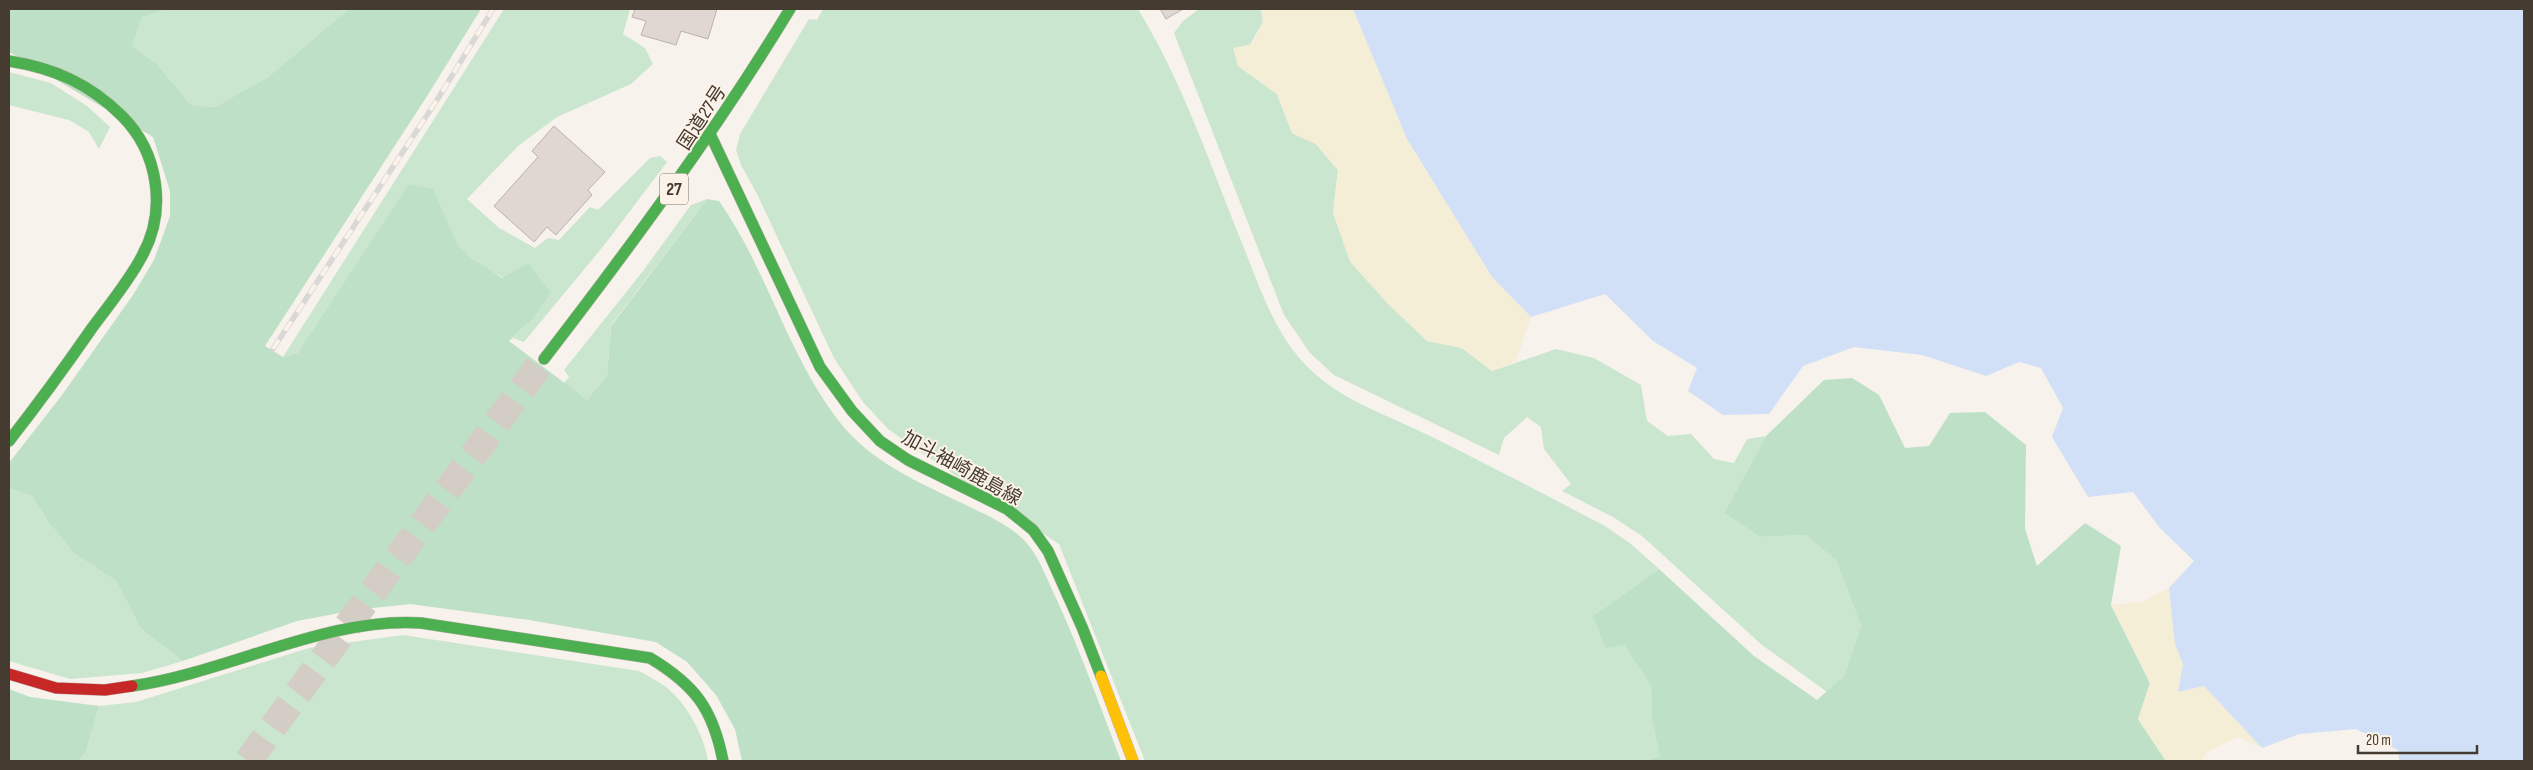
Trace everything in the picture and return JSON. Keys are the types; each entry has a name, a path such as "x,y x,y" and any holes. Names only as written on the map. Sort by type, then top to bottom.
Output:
{"main road":[{"name":"国道27号","path":"544,359 650,223 711,136 790,9"},
{"path":"9,61 28,62 59,71 98,93 123,116 143,145 154,171 157,194 152,236 142,257 49,390 9,441"},
{"name":"加斗袖崎鹿島線","path":"711,136 820,367 852,411 880,441 908,460 1008,509 1033,530 1048,551 1082,626 1133,761"},
{"path":"9,674 39,686 65,690 130,688 178,677 304,638 360,625 405,622 650,658 677,675 703,705 719,737 723,761"}],"green space":[{"path":"9,9 169,9 142,17 132,46 156,63 191,105 215,107 268,77 349,9 481,9 429,93 265,346 283,357 298,353 409,184 433,189 457,244 471,258 502,278 529,263 551,293 535,317 509,341 587,400 607,375 611,326 707,199 719,201 751,255 805,368 820,394 851,435 880,460 914,480 996,520 1018,534 1029,546 1042,567 1073,637 1121,761 742,761 735,729 716,695 687,662 656,642 529,620 410,604 355,610 297,621 183,661 141,629 116,581 75,554 49,523 32,496 9,488 9,463 62,395 133,295 154,260 170,216 170,191 153,137 9,52"},
{"path":"169,9 349,9 268,77 215,107 191,105 156,63 132,46 142,17"},
{"path":"504,9 630,9 623,34 645,48 653,64 631,84 557,117 518,146 467,199 499,228 535,248 548,238 559,240 590,207 598,210 650,158 660,156 667,162 605,244 524,342 513,338 535,317 551,293 499,276 474,262 456,243 433,190 298,353 283,357"},
{"path":"823,9 1138,9 1154,36 1182,94 1274,319 1291,347 1314,374 1362,404 1452,447 1605,526 1631,544 1659,569 1593,616 1624,645 1651,686 1652,721 1660,756 1646,761 1145,761 1059,544 888,429 863,402 834,358 757,194 741,165 736,150 740,134 809,19 817,20"},
{"path":"1199,9 1261,9 1263,22 1238,66 1277,94 1292,133 1316,144 1338,170 1333,213 1427,341 1462,348 1492,371 1556,349 1594,358 1641,385 1647,421 1668,436 1691,434 1714,459 1734,463 1747,439 1766,436 1724,513 1760,537 1805,535 1836,560 1861,626 1844,676 1827,692 1762,645 1642,536 1613,517 1562,491 1571,484 1544,449 1541,427 1527,417 1504,438 1499,455 1334,375 1310,353 1284,315 1174,33 1183,21"},
{"path":"9,72 51,83 87,106 110,127 99,149 89,132 69,120 9,105"},
{"path":"707,199 611,325 607,375 587,400 563,384 569,377 564,370 643,271 691,205"},
{"path":"1852,378 1879,395 1905,448 1929,446 1950,413 1985,412 2026,445 2025,529 2037,566 2085,523 2121,546 2111,605 2150,683 2138,719 2166,761 1646,761 1660,756 1652,721 1651,686 1624,645 1606,648 1593,616 1659,569 1754,656 1817,700 1844,676 1861,626 1836,560 1805,535 1760,537 1724,513 1766,436 1824,380"},
{"path":"9,488 32,496 49,523 75,554 116,581 141,629 183,661 142,673 70,679 9,661"},
{"path":"403,635 639,671 666,687 681,702 703,741 708,761 78,761 86,752 99,706 136,702 309,648"},
{"path":"9,689 30,697 99,706 86,752 78,761 9,761"}],"sand":[{"path":"1261,9 1353,9 1407,139 1492,277 1531,317 1516,361 1492,371 1462,348 1427,341 1389,305 1350,262 1333,213 1338,170 1316,144 1292,133 1277,94 1238,66 1233,48 1252,44 1263,22"},
{"path":"2169,588 2175,644 2183,664 2178,692 2204,686 2262,748 2238,737 2206,753 2202,761 2166,761 2138,719 2150,683 2111,605 2142,602"}],"water":[{"path":"1353,9 2524,9 2524,761 2399,761 2398,750 2356,729 2299,734 2262,748 2204,686 2178,692 2183,664 2175,644 2169,588 2194,561 2159,527 2133,492 2088,497 2052,437 2063,408 2041,368 2019,362 1986,376 1922,355 1854,347 1803,366 1769,414 1723,415 1688,391 1697,368 1653,341 1605,294 1531,317 1492,277 1407,139"}],"building":[{"path":"635,9 717,9 708,39 681,31 676,45 641,35 646,21 632,17"},
{"path":"1160,9 1183,9 1166,19"},
{"path":"554,126 605,172 588,190 592,195 556,235 547,227 534,242 494,206 538,157 532,151"}],"tunnel":[{"path":"248,761 544,359"}],"railway":[{"path":"273,349 437,100 493,9"}],"traffic: fast":[{"path":"544,359 609,274 703,144 790,9"},
{"path":"9,61 41,68 70,79 97,95 122,116 135,131 144,147 155,183 156,202 155,220 150,239 137,265 62,371 9,441"},
{"path":"711,136 820,367 852,411 880,441 908,460 1007,509 1033,530 1048,551 1082,627 1101,676"},
{"path":"132,686 204,670 314,636 350,628 386,623 421,623 650,658 679,678 700,700 714,727 723,761"}],"traffic: slow":[{"path":"1101,676 1133,761"}],"traffic: jam":[{"path":"9,674 56,688 105,690 132,686"}]}
